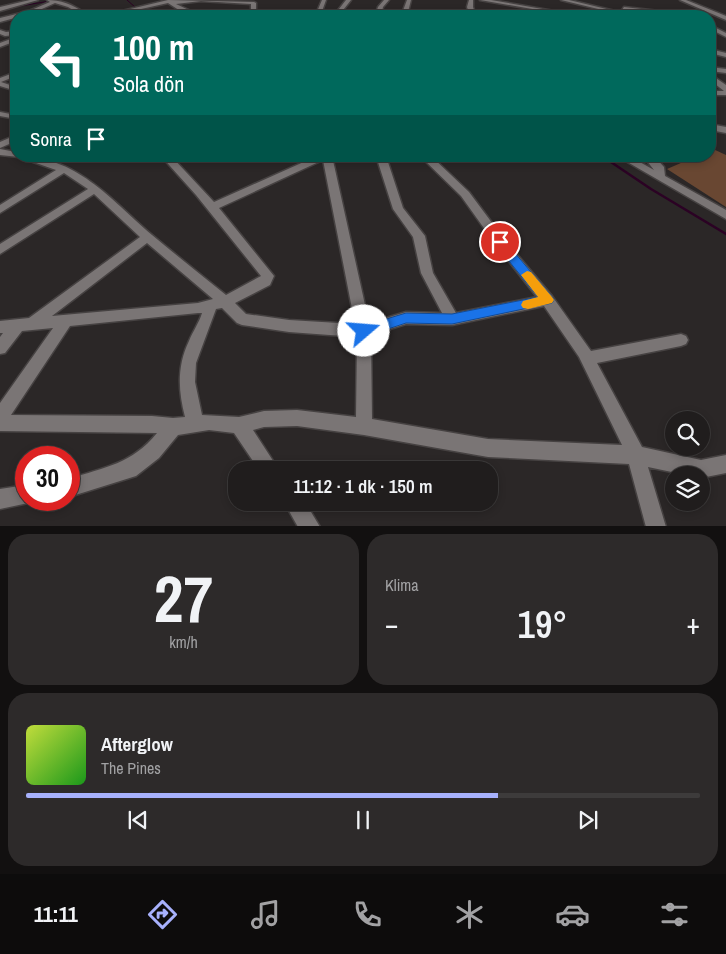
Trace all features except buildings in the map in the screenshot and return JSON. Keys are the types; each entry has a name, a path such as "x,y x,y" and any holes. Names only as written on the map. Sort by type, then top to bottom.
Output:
{"street":[{"path":"0,9 36,0"},
{"path":"126,10 172,2 201,0 254,3 257,8 255,10"},
{"path":"341,10 349,0"},
{"path":"482,0 544,10"},
{"path":"500,0 547,10"},
{"path":"562,0 606,10"},
{"path":"682,0 701,10"},
{"path":"691,0 712,0"},
{"path":"1,1 19,4"},
{"path":"35,10 52,1 76,10"},
{"path":"172,2 183,10"},
{"path":"615,5 633,10"},
{"path":"280,8 296,10"},
{"path":"716,81 726,89"},
{"path":"44,162 63,163 95,189 218,304 242,319 289,326 364,331 406,318 452,319 548,300"},
{"path":"0,327 218,304 265,282 268,276 212,207 171,162"},
{"path":"212,207 313,162"},
{"path":"327,162 364,331 364,426"},
{"path":"383,162 398,209 419,236 427,273 452,319"},
{"path":"431,162 465,194 500,242 548,300 587,358 636,455 656,526"},
{"path":"633,162 726,215"},
{"path":"654,162 659,167 660,177"},
{"path":"0,210 63,163"},
{"path":"0,250 95,189"},
{"path":"0,348 25,325 147,238"},
{"path":"196,424 185,380 189,358 196,340 218,304"},
{"path":"0,416 66,321"},
{"path":"587,358 681,340"},
{"path":"0,423 152,424 173,427 210,422 239,426 264,419 297,418 364,426 488,448 636,455 701,469 726,464"},
{"path":"239,426 264,461"},
{"path":"80,485 129,469 153,452 173,427"},
{"path":"0,499 15,497"},
{"path":"299,511 310,526"}],"shaded area":[{"path":"716,150 726,155 726,207 667,169 683,162 716,162"}],"waterway":[{"path":"14,7 56,0"},
{"path":"127,0 135,7 129,10"},
{"path":"611,162 651,189 726,234"}],"slow traffic":[{"path":"527,275 548,300 528,305"}],"route":[{"path":"364,331 406,318 452,319 548,300 500,242"}]}
